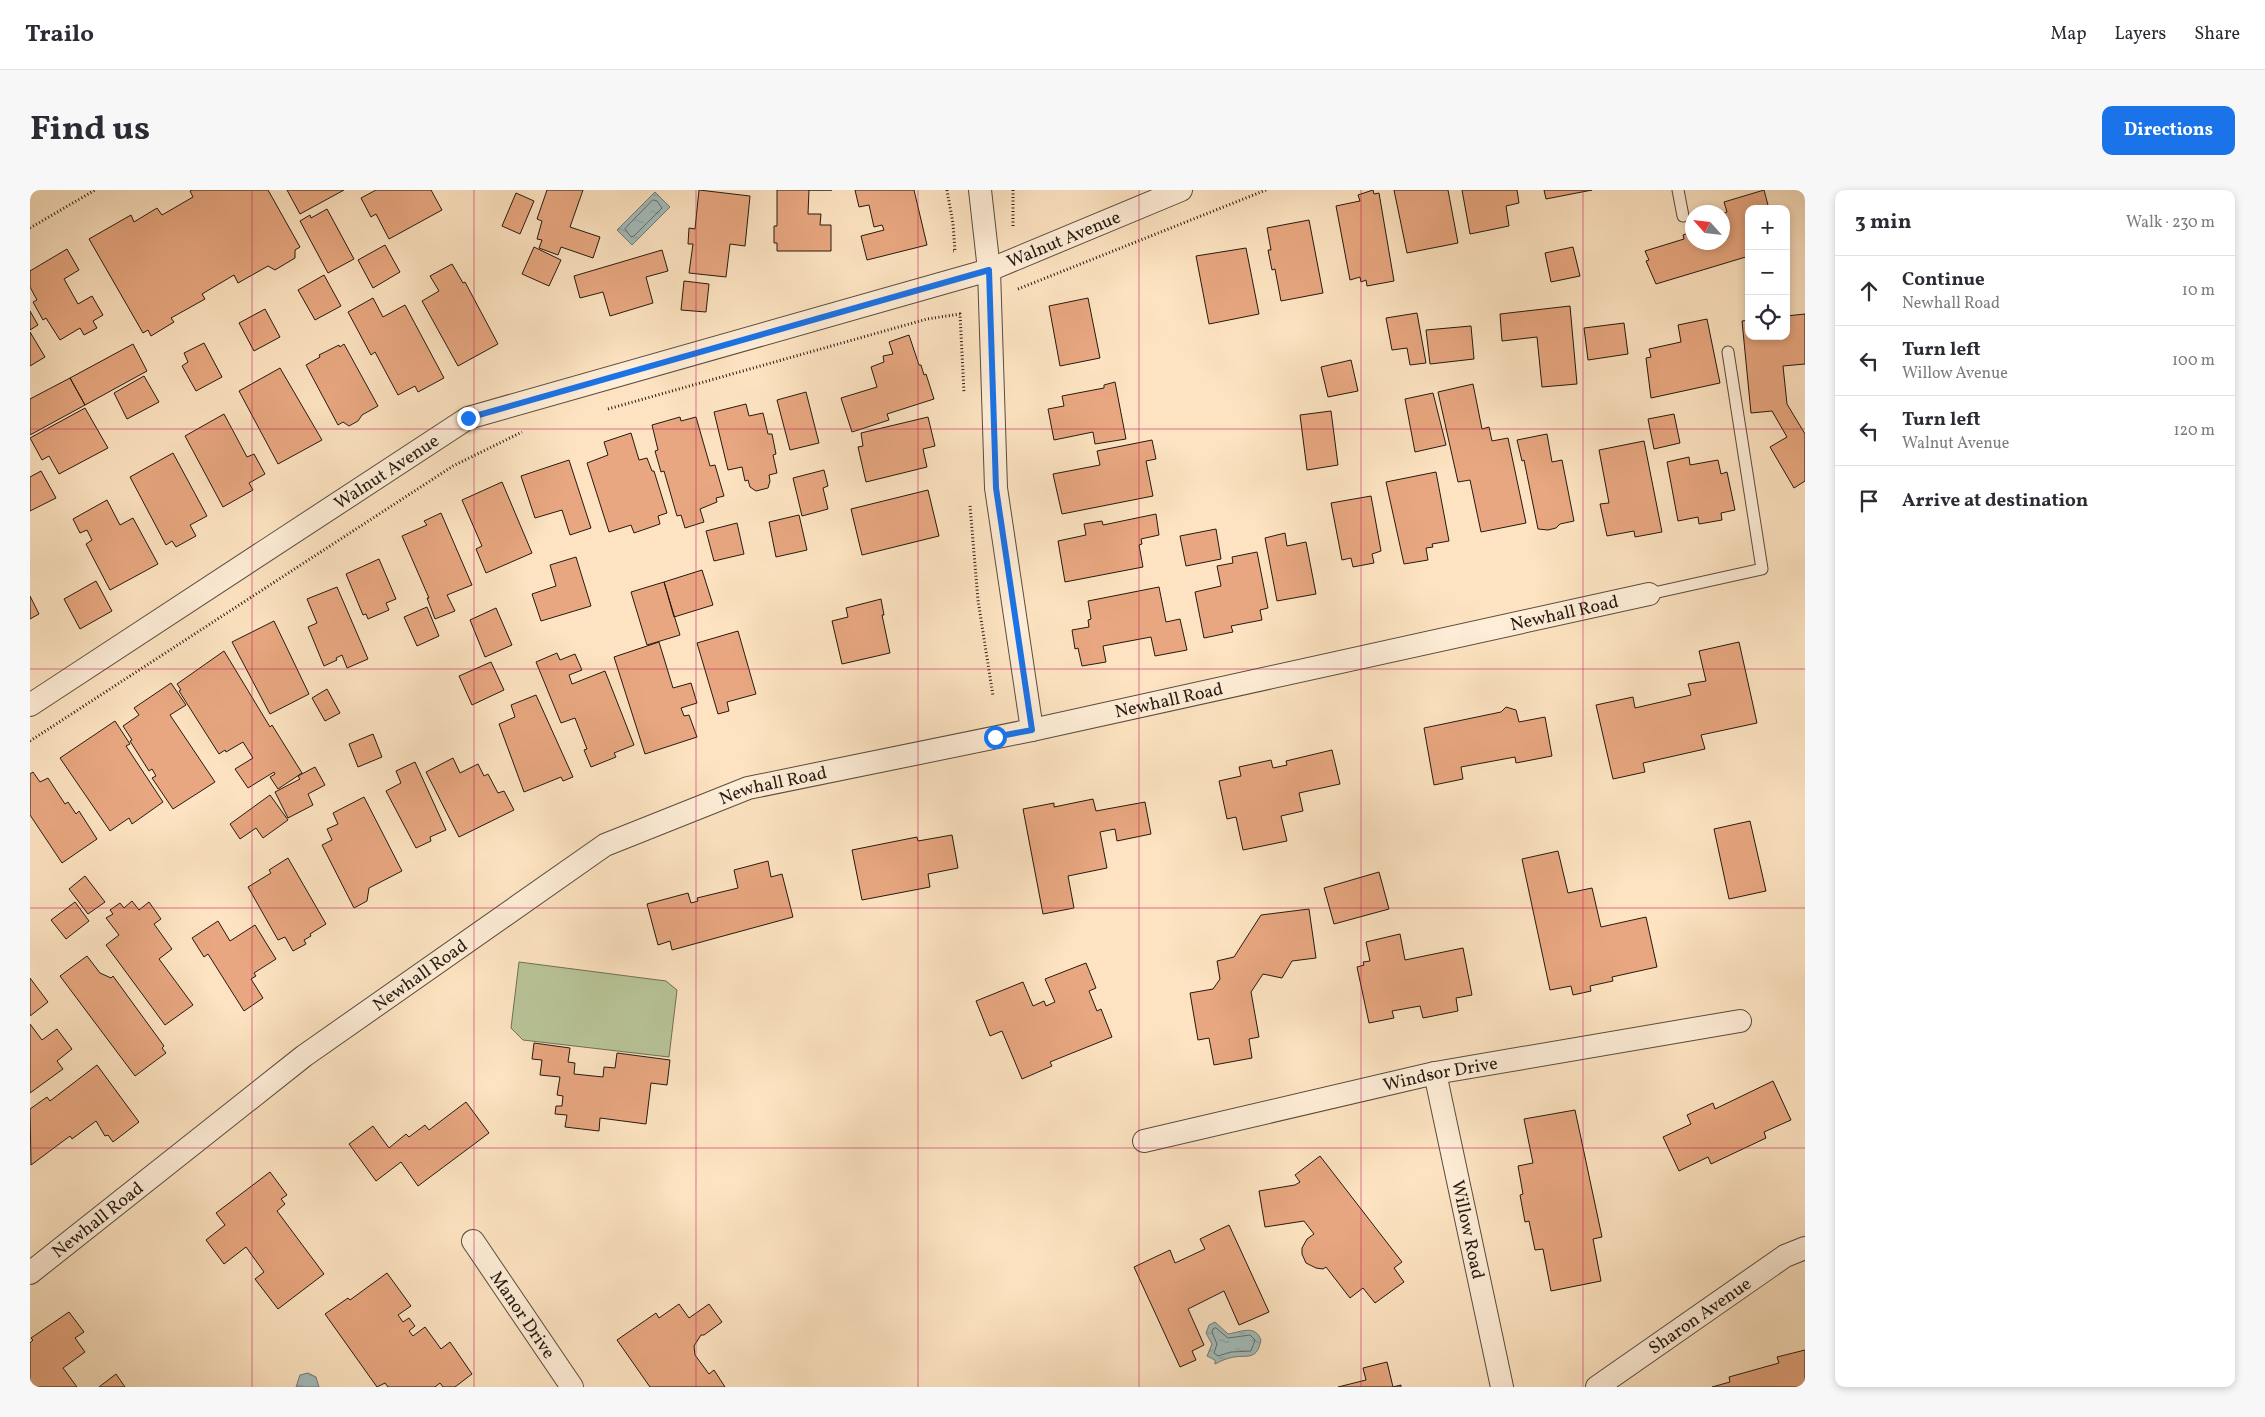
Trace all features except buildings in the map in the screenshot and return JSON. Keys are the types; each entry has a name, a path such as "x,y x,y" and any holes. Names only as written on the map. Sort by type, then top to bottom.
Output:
{"street":[{"path":"980,190 989,270 996,488 1032,730"},
{"name":"Walnut Avenue","path":"30,705 468,418 989,270 1181,190"},
{"name":"Newhall Road","path":"30,1273 304,1056 605,845 748,788 1032,730 1649,594"},
{"name":"Windsor Drive","path":"1144,1142 1435,1073 1740,1021"},
{"name":"Willow Road","path":"1435,1073 1502,1387"},
{"name":"Manor Drive","path":"473,1241 572,1387"},
{"name":"Sharon Avenue","path":"1597,1387 1785,1256 1805,1248"}],"lane":[{"path":"1678,190 1683,216"},
{"path":"1649,594 1762,569 1728,352"}],"path":[{"path":"30,228 95,190"},
{"path":"1013,190 1013,228"},
{"path":"1017,290 1266,190"},
{"path":"604,409 927,319 960,314 964,402"},
{"path":"30,741 453,466 524,431"},
{"path":"969,500 977,591 993,696"}],"green space":[{"path":"519,962 666,981 677,990 669,1057 523,1040 511,1028"}],"water":[{"path":"655,192 670,207 632,245 617,230"},
{"path":"1215,1322 1228,1334 1247,1330 1255,1332 1261,1340 1255,1354 1231,1357 1215,1364 1215,1360 1207,1356 1212,1344 1206,1333 1209,1325"},
{"path":"308,1373 316,1377 319,1387 296,1387 300,1375"}],"route":[{"path":"468,418 955,278 989,270 996,488 1032,730 995,737"}]}
